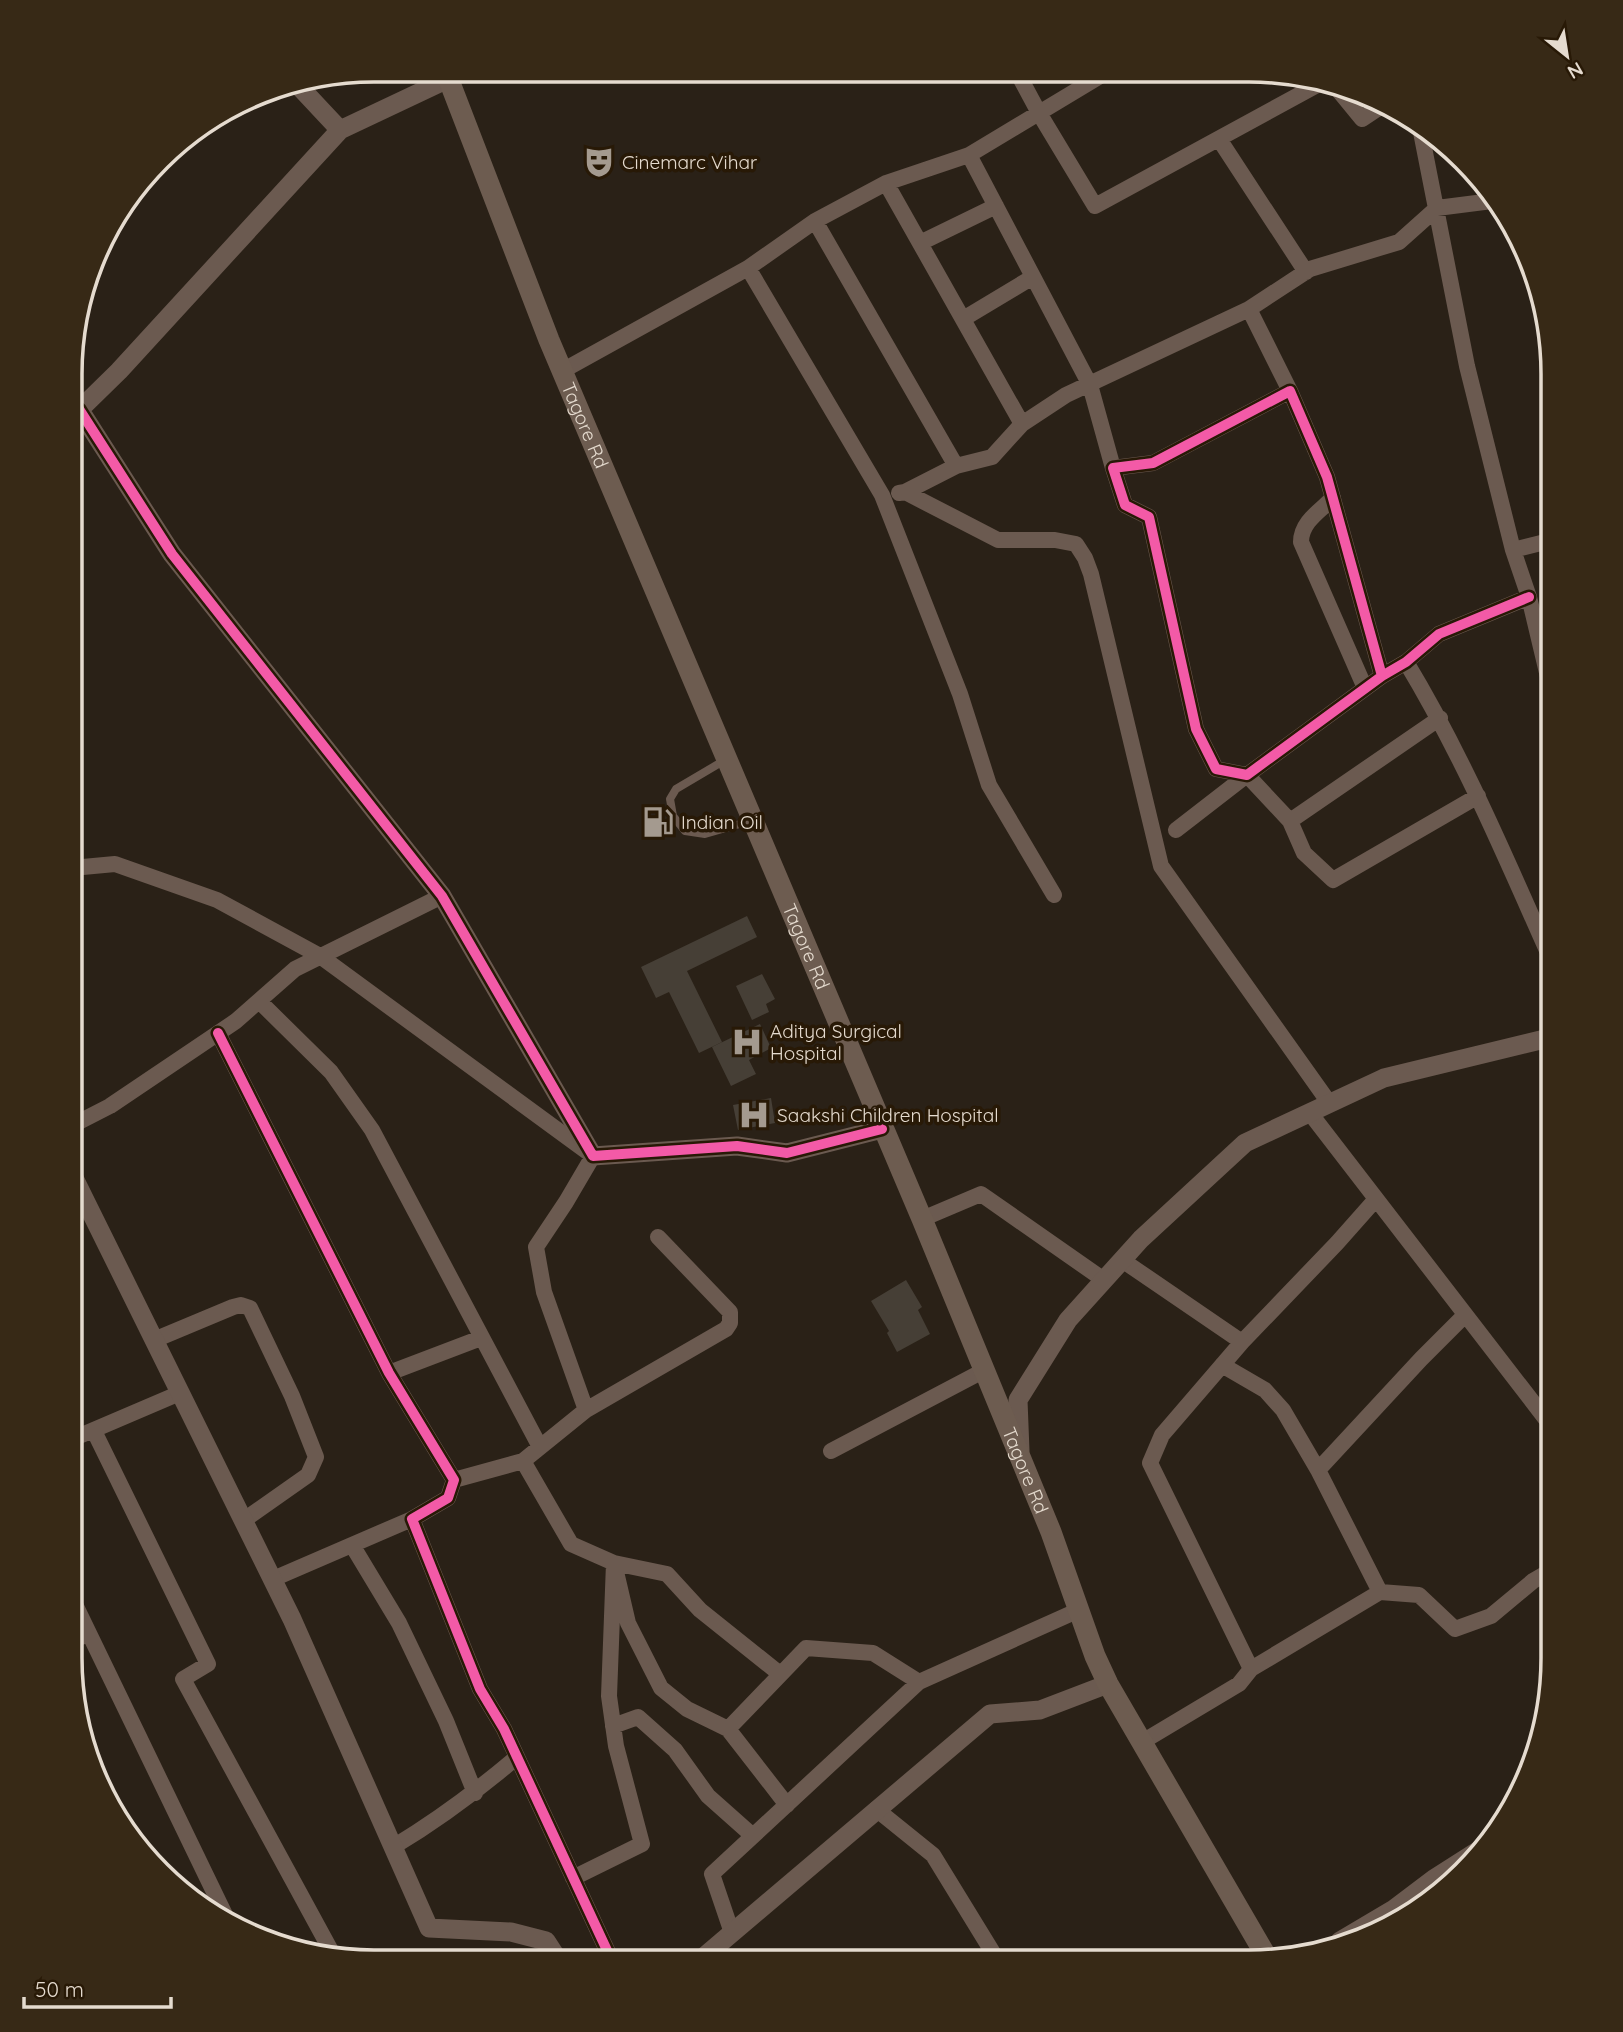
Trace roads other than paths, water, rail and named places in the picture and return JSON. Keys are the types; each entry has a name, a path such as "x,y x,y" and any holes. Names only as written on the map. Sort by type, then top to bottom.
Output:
{"main road":[{"name":"Tagore Rd","path":"454,82 562,371 922,1219 1051,1532 1108,1684 1262,1949"}],"street":[{"path":"82,407 119,371 340,130 433,82"},
{"path":"1022,82 1095,206 1310,89"},
{"path":"562,371 748,268 815,221 886,183 969,155 1090,82"},
{"path":"303,91 340,130"},
{"path":"1345,99 1362,119 1375,110"},
{"path":"1219,139 1306,272"},
{"path":"1423,140 1467,366 1513,550 1529,597 1541,648"},
{"path":"969,155 1090,385 1112,468 1125,505 1149,517 1196,729 1216,769 1247,775 1290,821 1304,853 1332,880 1478,796"},
{"path":"886,183 1022,424"},
{"path":"882,495 905,492 956,466 992,457 1022,424 1066,395 1249,309 1310,269 1399,242 1437,208 1485,202"},
{"path":"920,243 996,206"},
{"path":"815,221 956,466"},
{"path":"748,268 882,495 956,682 989,785 1054,895"},
{"path":"963,319 1033,277"},
{"path":"1249,309 1290,391 1327,477 1382,676"},
{"path":"1112,468 1153,463 1290,391"},
{"path":"82,422 172,554 442,896 593,1156"},
{"path":"905,492 998,540 1055,540 1076,544 1091,574 1161,866 1330,1104"},
{"path":"1333,498 1306,524 1301,532 1301,542 1365,688"},
{"path":"1513,550 1541,543"},
{"path":"1176,830 1365,688 1406,662 1439,634 1529,597"},
{"path":"1406,662 1440,718 1541,937"},
{"path":"1290,821 1440,718"},
{"path":"82,867 115,864 217,900 320,956 593,1156 737,1146 787,1153 882,1129"},
{"path":"82,1120 110,1106 218,1033 295,969 442,896"},
{"path":"258,1001 331,1072 372,1130 540,1447"},
{"path":"218,1033 389,1373 454,1480 448,1498 412,1519 273,1579"},
{"path":"1020,1458 1018,1400 1068,1321 1141,1240 1245,1143 1384,1078 1541,1040"},
{"path":"1310,1113 1541,1413"},
{"path":"586,1410 544,1292 536,1247 593,1156"},
{"path":"82,1194 273,1579 429,1928 511,1932 545,1941 551,1950"},
{"path":"922,1219 981,1194 1104,1280"},
{"path":"1251,1669 1150,1463 1162,1435 1242,1342 1376,1199"},
{"path":"454,1480 523,1461 586,1410 726,1329 730,1323 730,1312 658,1237"},
{"path":"1122,1260 1242,1342"},
{"path":"154,1340 233,1307 250,1308 292,1396 316,1457 308,1475 244,1520"},
{"path":"1318,1470 1420,1359 1465,1315"},
{"path":"389,1373 481,1338"},
{"path":"1222,1365 1265,1390 1283,1410 1318,1470 1380,1592"},
{"path":"831,1451 983,1371"},
{"path":"82,1434 180,1393"},
{"path":"94,1431 208,1664 183,1679 328,1946"},
{"path":"523,1461 570,1544 614,1563 667,1574 700,1610 780,1674"},
{"path":"412,1519 480,1689 517,1757 607,1950"},
{"path":"352,1545 399,1623 446,1721 475,1793"},
{"path":"573,1878 642,1843 616,1746 609,1696 614,1563"},
{"path":"614,1563 628,1623 662,1688 687,1709 728,1729 787,1805"},
{"path":"1142,1742 1239,1684 1251,1669 1380,1592 1419,1595 1455,1629 1491,1616 1541,1576"},
{"path":"732,1933 712,1874 919,1682 1079,1610"},
{"path":"82,1619 221,1907"},
{"path":"82,1637 89,1634"},
{"path":"728,1729 806,1648 873,1653 919,1682"},
{"path":"712,1950 990,1714 1040,1710 1108,1684"},
{"path":"614,1726 638,1717 675,1750 708,1797 753,1836"},
{"path":"393,1847 442,1817 517,1757"},
{"path":"876,1810 933,1855 991,1950"},
{"path":"1357,1929 1435,1882"}],"lane":[{"path":"727,759 676,789 670,799 673,816 685,831 705,834 753,820"}],"place":[{"name":"Cinemarc Vihar","path":"599,162"},
{"name":"Indian Oil","path":"658,822"},
{"name":"Aditya Surgical Hospital","path":"747,1042"},
{"name":"Saakshi Children Hospital","path":"754,1115"}]}
